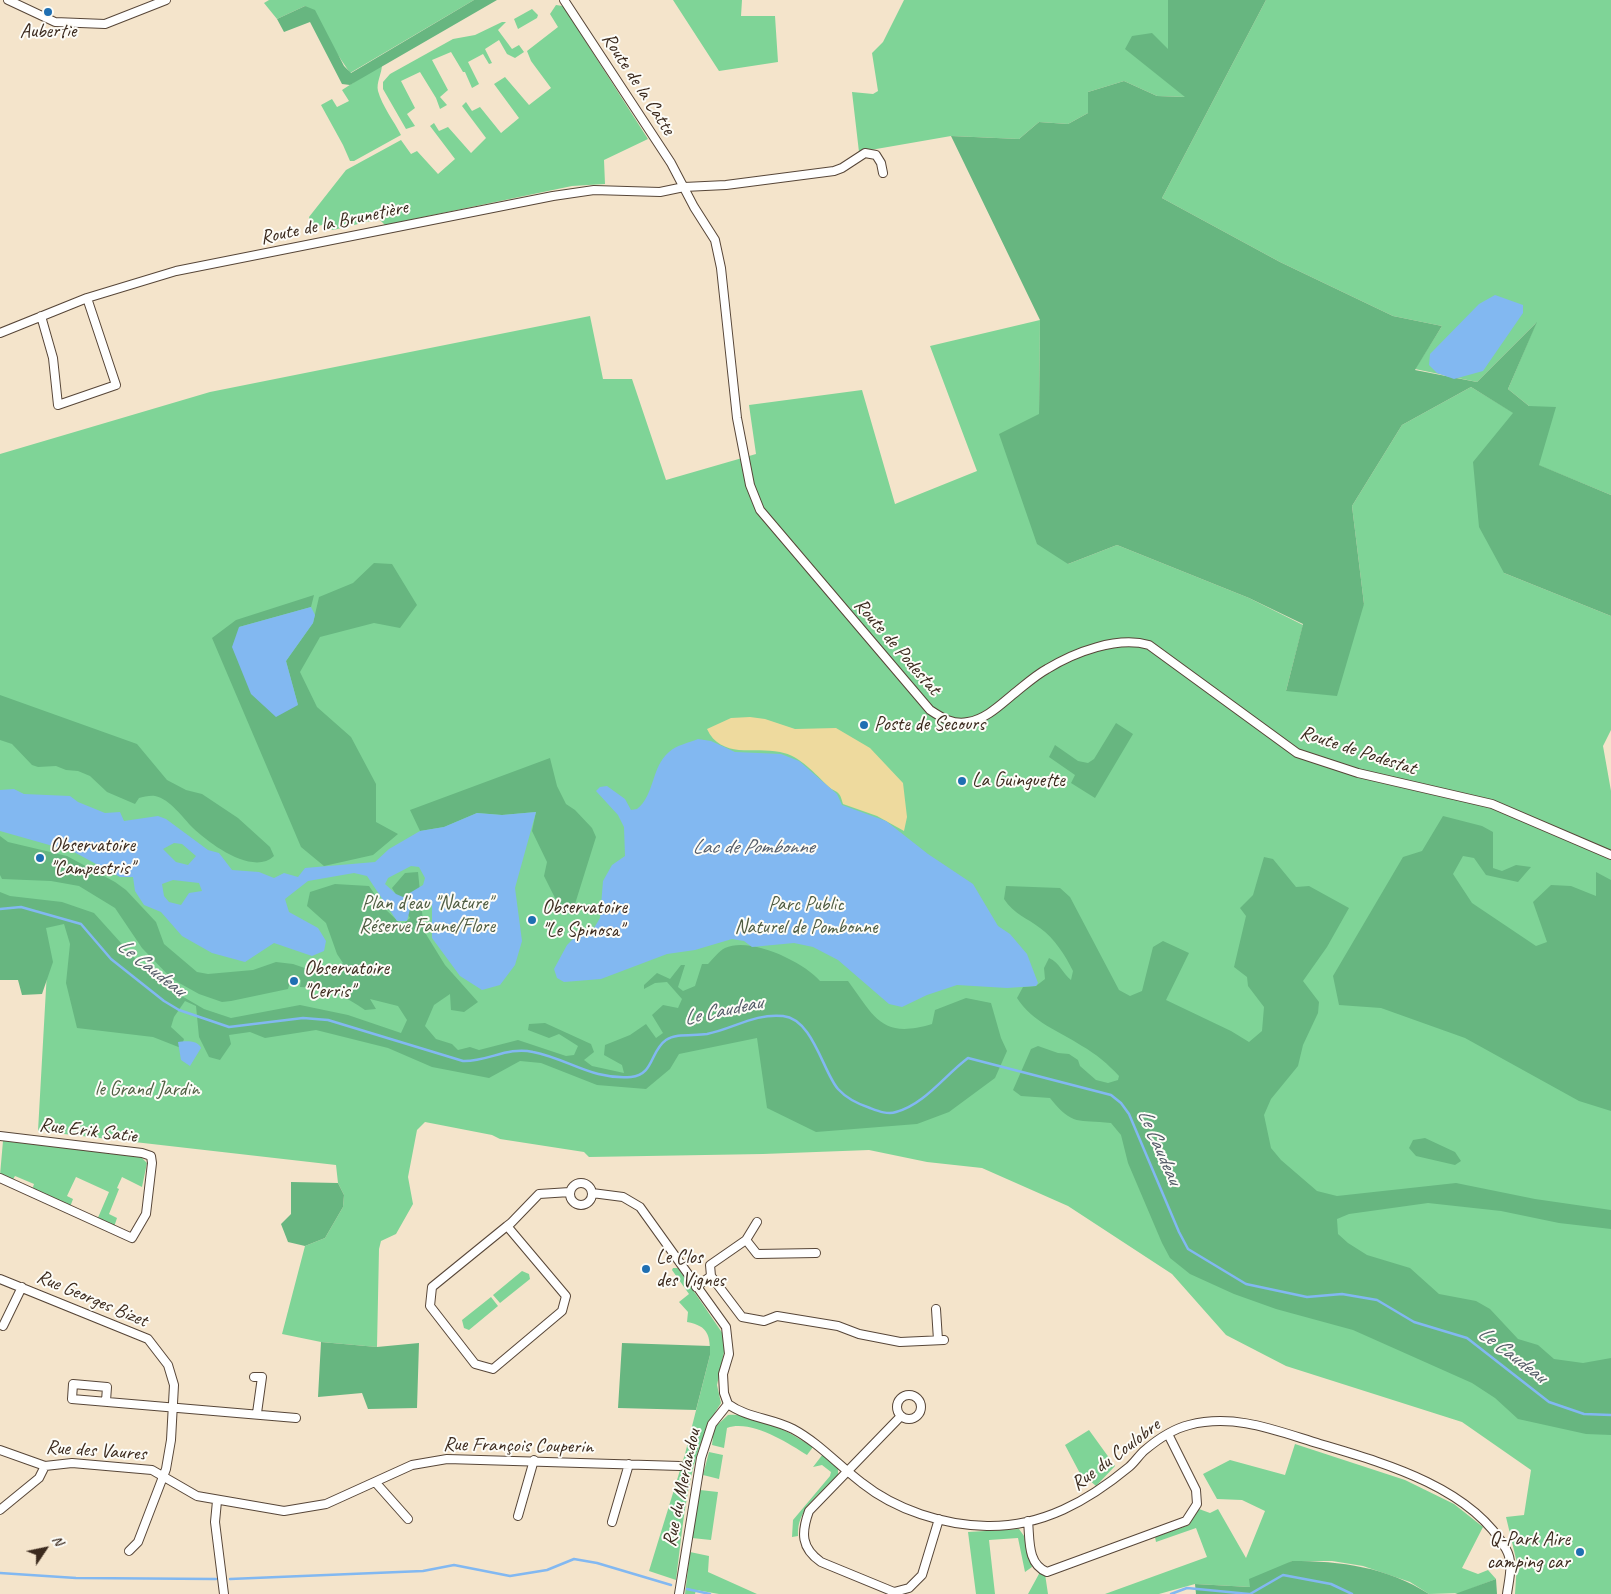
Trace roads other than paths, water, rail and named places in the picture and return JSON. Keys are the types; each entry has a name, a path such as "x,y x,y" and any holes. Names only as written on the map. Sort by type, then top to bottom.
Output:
{"street":[{"path":"8,0 55,22 105,24 160,1"},
{"name":"Route de la Catte","path":"564,0 671,163 684,187"},
{"name":"Route de la Brunetière","path":"0,333 87,298 176,271 553,196 594,190 660,192 684,187 726,185 834,171 865,153 876,155 881,163 883,173"},
{"name":"Route de Podestat","path":"684,187 715,240 721,268 737,418 750,485 760,510 930,710 951,722 974,721 987,715 1046,669 1064,660 1128,641 1138,642 1149,645 1297,753 1358,773 1492,804 1611,855"},
{"path":"41,316 53,358 58,405 116,385 87,298"},
{"name":"Rue Erik Satie","path":"0,1136 142,1153 151,1156 152,1163 146,1214 132,1238 0,1178"},
{"path":"581,1183 588,1186 592,1193 591,1200 582,1205 573,1202 570,1192 574,1186 581,1183"},
{"path":"507,1226 566,1296 562,1311 493,1368 475,1364 430,1306 432,1287 507,1226 539,1194 570,1192"},
{"path":"592,1193 623,1197 640,1207 726,1327 729,1354 723,1374 724,1393 728,1404"},
{"path":"757,1222 746,1240 710,1265 712,1276 742,1317 764,1321 777,1316 838,1326 859,1334 900,1342 941,1340 936,1309"},
{"path":"746,1240 756,1254 816,1253"},
{"path":"696,1287 712,1276"},
{"name":"Rue Georges Bizet","path":"0,1279 148,1339 168,1365 174,1386 171,1440 166,1469 161,1476 138,1542 129,1551"},
{"path":"3,1326 22,1288"},
{"path":"254,1377 262,1377 257,1413"},
{"path":"106,1401 107,1387 73,1384 72,1399 257,1413 296,1418"},
{"name":"Rue du Coulobre","path":"728,1404 738,1411 772,1419 819,1444 863,1484 901,1507 966,1526 1028,1522 1068,1509 1090,1497 1130,1466 1144,1450 1168,1434 1189,1425 1236,1421 1261,1425 1402,1471 1437,1488 1473,1511 1494,1532 1507,1550 1511,1562 1507,1594"},
{"name":"Rue du Merlandou","path":"679,1594 700,1458 712,1424 728,1404"},
{"path":"901,1416 809,1512 802,1529 805,1542 812,1556 822,1562 894,1592 909,1588 922,1574 939,1519"},
{"path":"1028,1522 1032,1558 1039,1568 1047,1572 1186,1521 1198,1504 1196,1490 1168,1434"},
{"name":"Rue des Vaures","path":"0,1450 45,1466 72,1463 147,1469 161,1476"},
{"name":"Rue François Couperin","path":"161,1476 197,1496 217,1501 284,1511 309,1509 334,1501 376,1483 395,1472 430,1461 447,1459 534,1460 680,1466"},
{"path":"518,1516 534,1460"},
{"path":"612,1522 629,1464"},
{"path":"0,1510 39,1478 45,1466"},
{"path":"376,1483 408,1519"},
{"path":"217,1501 216,1522 224,1594"}],"water":[{"path":"1495,295 1523,305 1523,313 1483,371 1454,379 1437,373 1429,365 1430,354 1479,304"},
{"path":"311,607 315,615 313,623 286,661 298,705 276,717 251,694 232,647 239,627"},
{"name":"Lac de Pombonne","path":"698,739 711,741 735,752 781,754 799,761 837,794 842,805 886,821 928,854 973,884 998,926 1010,934 1027,954 1038,983 1036,986 1007,988 957,985 927,995 902,1007 889,1004 838,960 813,947 794,943 752,947 744,941 732,939 695,950 667,954 601,979 564,982 557,978 554,969 567,945 577,935 594,928 600,918 603,881 612,865 625,856 624,827 618,815 596,791 600,787 607,786 625,799 631,810 637,809 647,796 663,758 683,744"},
{"path":"14,789 24,794 70,796 78,802 105,813 120,812 124,821 158,816 166,819 208,850 219,853 232,870 259,872 274,878 284,873 298,877 305,868 375,862 389,849 420,831 444,827 477,813 502,815 536,812 515,888 522,941 515,965 500,985 482,990 460,976 432,938 432,905 410,909 407,921 397,921 367,876 354,873 308,881 285,899 289,912 318,928 326,941 324,951 312,956 274,943 245,962 212,953 182,936 161,912 144,905 135,891 133,877 120,877 74,852 0,831 0,790","holes":["174,843 182,844 196,856 188,865 176,862 163,849","411,866 419,867 425,878 423,885 403,897 396,894 385,884 388,878","173,880 199,883 202,891 189,893 181,905 169,902 164,896 162,884"]},
{"path":"178,1042 194,1042 201,1048 190,1066 181,1060"}],"waterway":[{"name":"Le Caudeau","path":"0,909 21,907 81,924 111,959 164,1001 179,1010 229,1027 303,1018 328,1020 463,1061 472,1061 506,1052 524,1051 546,1055 604,1075 631,1077 644,1072 657,1050 670,1038 707,1034 754,1019 783,1016 793,1019 810,1036 841,1093 857,1103 883,1112 896,1112 916,1103 968,1058 1111,1095 1121,1103 1129,1114 1188,1249 1246,1284 1307,1297 1342,1294 1377,1300 1414,1322 1467,1338 1549,1402 1584,1414 1611,1415"},
{"path":"230,1579 423,1571 454,1565 510,1576 547,1570 574,1559 597,1563 671,1585"},
{"path":"0,1573 76,1578 216,1579"},
{"path":"1250,1594 1283,1575 1331,1584 1352,1594"},
{"path":"1171,1594 1187,1588 1249,1594"},
{"path":"687,1589 710,1594"}],"place":[{"name":"Aubertie","path":"48,12"},
{"name":"Poste de Secours","path":"864,725"},
{"name":"La Guinguette","path":"962,781"},
{"name":"Observatoire \"Campestris\"","path":"40,858"},
{"name":"Observatoire \"Le Spinosa\"","path":"532,920"},
{"name":"Observatoire \"Cerris\"","path":"294,981"},
{"name":"Le Clos des Vignes","path":"646,1269"},
{"name":"Q-Park Aire camping car","path":"1580,1552"}],"park label":[{"name":"Plan d'eau \"Nature\" Réserve Faune/Flore","path":"427,916"},
{"name":"Parc Public Naturel de Pombonne","path":"806,916"},
{"name":"le Grand Jardin","path":"147,1090"}]}
